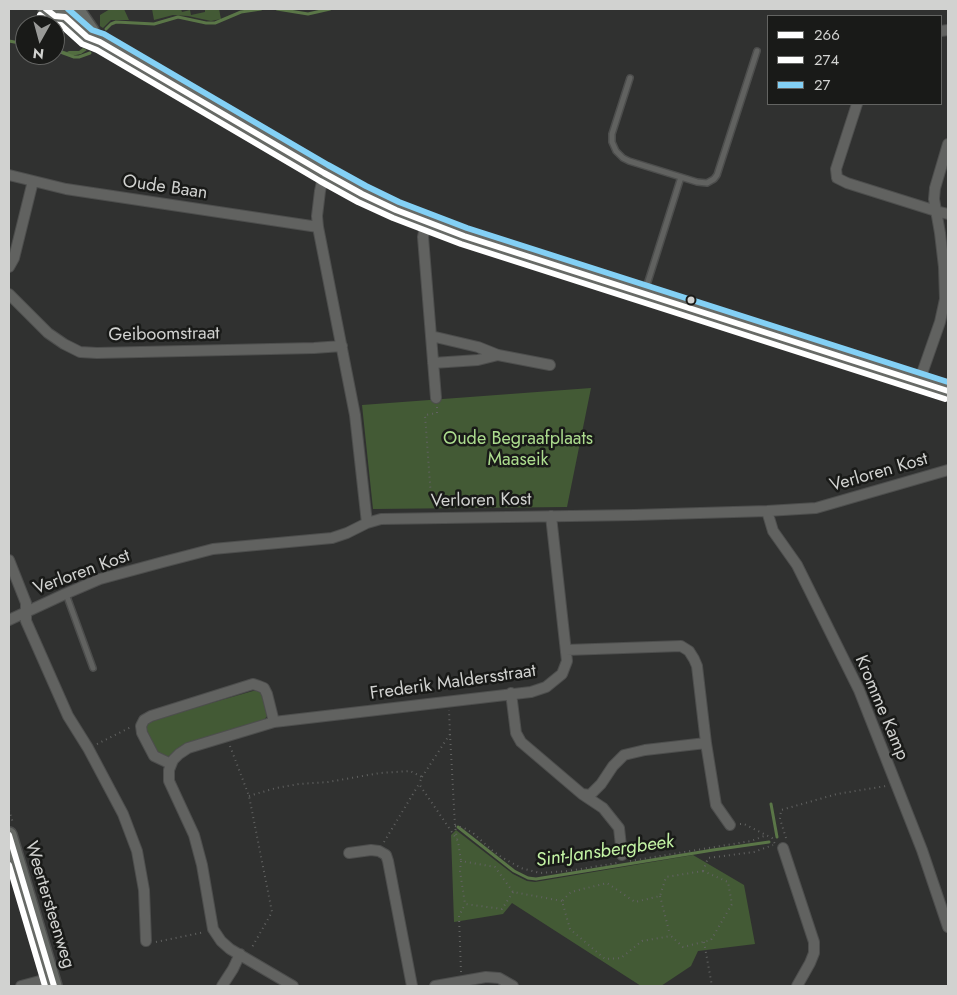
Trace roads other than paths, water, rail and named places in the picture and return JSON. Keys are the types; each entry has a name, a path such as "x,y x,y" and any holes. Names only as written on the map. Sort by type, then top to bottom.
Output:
{"main road":[{"path":"46,9 55,16 72,12 83,34 100,42 324,173 396,210 464,236 948,391"},
{"name":"Weertersteenweg","path":"9,835 52,982"}],"street":[{"path":"857,105 836,169 838,178 847,183 948,214"},
{"path":"919,382 940,322 945,299 944,267 934,199 935,188 948,144"},
{"path":"324,173 318,208 318,227 355,415 367,523"},
{"name":"Oude Baan","path":"9,175 100,195 318,227"},
{"path":"9,267 14,258 33,180"},
{"path":"426,222 423,237 436,398"},
{"name":"Geiboomstraat","path":"9,294 48,333 80,352 106,353 342,346"},
{"path":"431,336 478,347 498,355 550,364"},
{"path":"433,363 478,360 498,355"},
{"name":"Verloren Kost","path":"9,620 100,579 213,549 332,538 347,534 367,523 381,519 767,511 816,508 948,470"},
{"name":"Kromme Kamp","path":"767,511 773,530 797,565 858,690 922,850 948,927"},
{"name":"Frederik Maldersstraat","path":"171,764 179,754 188,748 253,730 274,722 531,692 546,688 562,674 567,661 551,516"},
{"name":"Verloren Kost","path":"9,560 26,602 26,621 68,716 124,814 137,851 144,890 146,941"},
{"path":"566,650 681,646 689,651 697,666 706,743 716,805 730,825"},
{"path":"274,722 264,688 253,684 151,716 144,720 141,726 142,733 154,756 171,764 169,780 194,835 202,865 213,929 221,941 230,949 293,986"},
{"path":"511,693 516,733 521,742 582,794 603,808 619,828 622,855"},
{"path":"582,794 590,795 624,754 706,743"},
{"path":"783,848 814,942 814,953 797,986"},
{"path":"350,853 371,850 379,851 386,855 412,986"},
{"path":"222,986 243,956"},
{"path":"435,986 486,977 499,978 512,986"},
{"path":"21,986 52,982"}],"lane":[{"path":"630,78 612,134 612,142 616,151 629,161 696,182 707,183 714,179 757,51"},
{"path":"644,294 681,177"},
{"path":"66,594 93,668"}],"waterway":[{"path":"106,29 116,22 154,24 178,17 215,23 241,12 261,9"},
{"path":"277,9 308,14 330,9"},
{"path":"9,41 15,42"},
{"path":"65,54 79,57 90,53"},
{"name":"Sint-Jansbergbeek","path":"771,804 777,837"},
{"name":"Sint-Jansbergbeek","path":"458,827 514,871 528,878 536,879 769,842"}],"park label":[{"name":"Oude Begraafplaats Maaseik","path":"518,450"}]}
